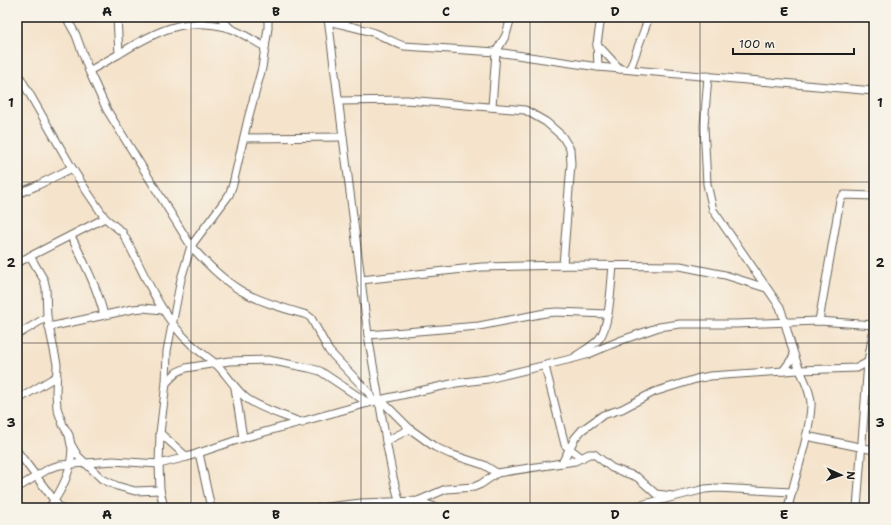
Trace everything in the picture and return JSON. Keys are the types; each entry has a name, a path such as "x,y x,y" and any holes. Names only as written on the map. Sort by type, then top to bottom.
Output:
{"street":[{"path":"66,17 76,35 89,72 107,110 191,246 213,268 243,293 254,298 307,314 311,318 329,351 370,393 375,402"},
{"path":"116,17 119,54"},
{"path":"195,23 203,17"},
{"path":"220,17 230,28 265,47"},
{"path":"164,508 160,490 160,433 166,382 167,351 181,279 191,246 229,195 233,184 248,119 262,68 268,28 268,17"},
{"path":"492,107 496,52 506,35 511,17"},
{"path":"598,68 597,44 601,17"},
{"path":"630,69 649,17"},
{"path":"401,505 375,402 328,19 383,36 395,44 404,46 496,52 598,68 630,69 874,91"},
{"path":"89,72 144,38 167,28 195,23 230,28"},
{"path":"597,44 620,69"},
{"path":"17,72 72,168 105,218 122,232 163,310 172,323 189,342 224,372 235,388 254,403 302,423"},
{"path":"708,76 704,126 707,184 713,210 780,307 794,356 811,400 806,436 788,508"},
{"path":"339,102 407,100 525,110 546,122 562,136 570,149 571,164 563,265"},
{"path":"244,138 343,137"},
{"path":"17,194 72,168"},
{"path":"819,321 840,200 844,196 874,196"},
{"path":"17,263 105,218"},
{"path":"71,236 91,276 104,315"},
{"path":"30,256 44,280 46,288 47,317 57,364 57,408 63,425 78,456 102,479 117,486 135,491 160,490"},
{"path":"361,280 482,267 563,265 680,266 725,276 766,288"},
{"path":"571,359 599,340 604,332 608,314 613,266"},
{"path":"49,327 143,308 163,310"},
{"path":"368,336 479,326 545,313 608,314"},
{"path":"17,335 47,317"},
{"path":"17,488 50,468 71,464 113,461 159,464 187,457 243,438 375,402 456,383 488,379 586,355 659,327 688,324 819,321 874,325 868,362 857,508"},
{"path":"783,371 794,356"},
{"path":"166,382 177,372 186,368 215,363 256,359 309,368 328,376 352,393 386,405 410,429 435,446 450,454 484,465 497,472"},
{"path":"562,463 575,438 582,430 603,415 622,409 654,392 710,376 857,368 868,362"},
{"path":"545,366 562,438 569,450 582,458"},
{"path":"17,400 57,376"},
{"path":"235,388 243,438"},
{"path":"386,441 410,429"},
{"path":"160,433 187,457"},
{"path":"806,436 874,450"},
{"path":"49,508 55,500 69,472 72,445"},
{"path":"17,451 60,508"},
{"path":"199,453 211,508"},
{"path":"318,508 361,503 401,505 418,501 446,489 474,487 481,484 497,472 562,463 582,458 589,454 594,454 612,468 637,477 656,494 673,496"},
{"path":"628,508 705,489 717,488 792,492"},
{"path":"418,501 438,508"}]}
